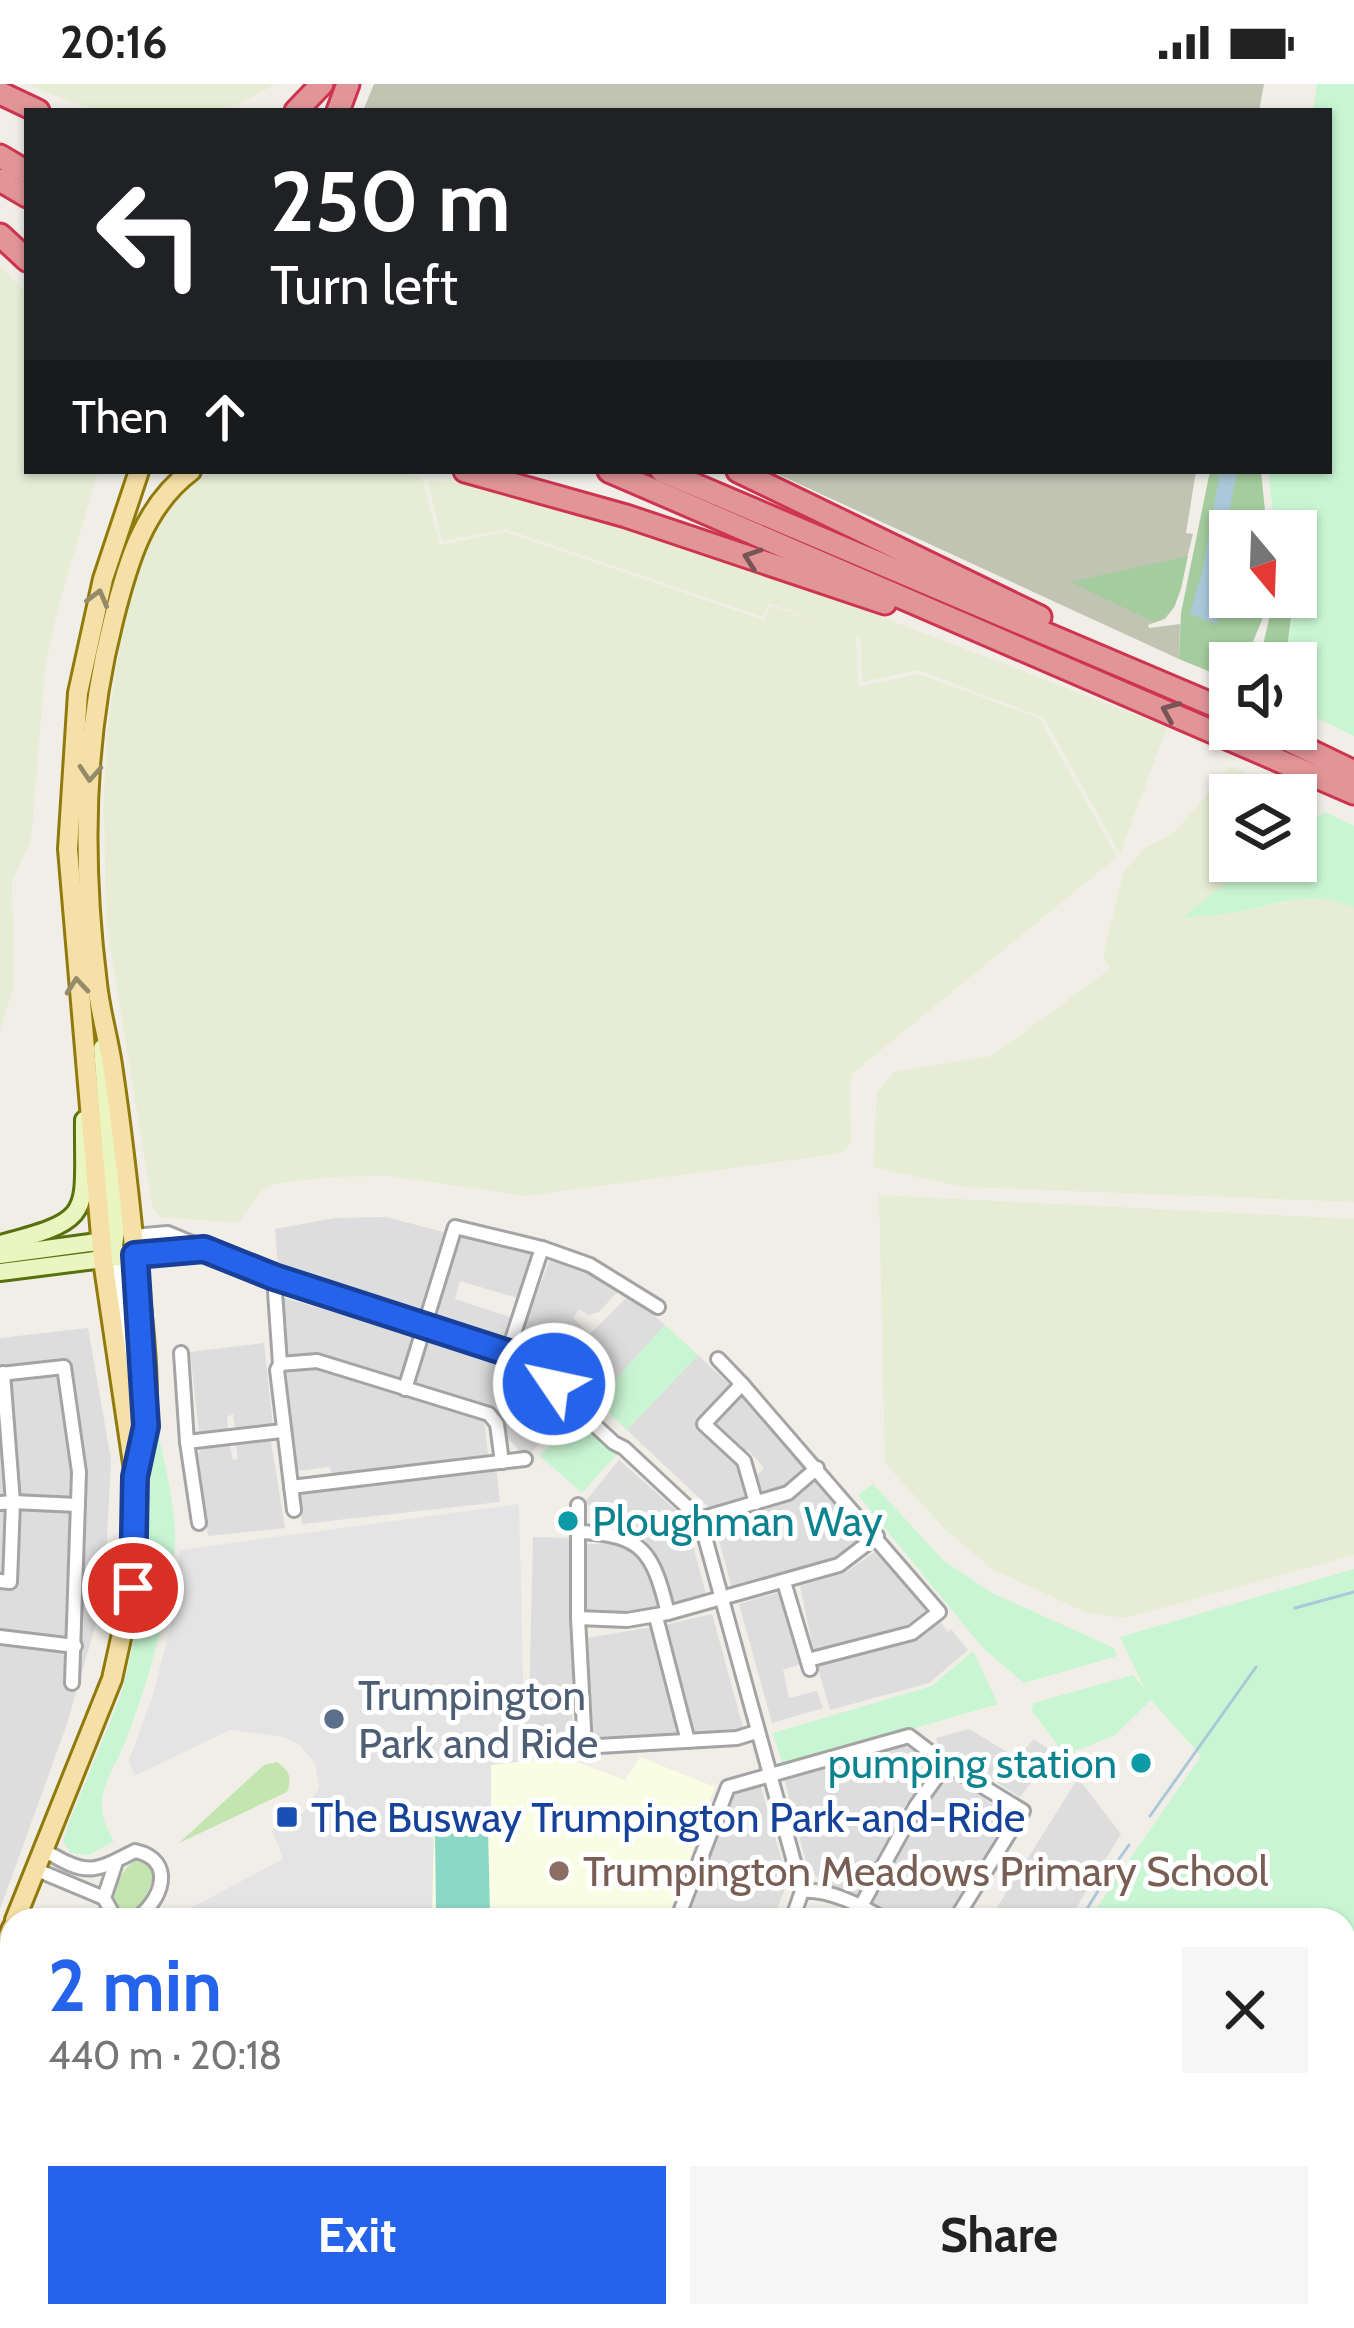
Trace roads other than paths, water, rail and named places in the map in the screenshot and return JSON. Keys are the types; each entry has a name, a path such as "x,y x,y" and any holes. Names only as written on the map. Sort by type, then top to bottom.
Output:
{"highway":[{"path":"299,108 322,84"},
{"path":"0,93 32,108"},
{"path":"0,235 24,257"},
{"path":"476,474 626,515 917,615 984,631"},
{"path":"616,474 1354,793"},
{"path":"669,474 1209,703"},
{"path":"744,474 1038,616 1078,647"},
{"path":"1308,750 1354,772"}],"main road":[{"path":"21,1908 112,1679 133,1588 135,1477 146,1426 123,1245 84,1061 68,849 73,733 93,619 138,474"},
{"path":"135,1477 128,1442 112,1061 97,987 88,808 104,658 122,586 146,520 187,474"}],"street":[{"path":"0,1244 56,1230 78,1210 83,1189 84,1061"},
{"path":"405,1389 455,1227 590,1265 658,1307"},
{"path":"0,1272 168,1233 274,1277 530,1361 588,1420 700,1519 802,1891 796,1908"},
{"path":"0,1255 123,1245 204,1249"},
{"path":"508,1352 542,1248"},
{"path":"274,1277 282,1431 294,1510"},
{"path":"182,1353 187,1442 200,1522"},
{"path":"718,1359 939,1612 912,1633 809,1665 784,1582"},
{"path":"280,1364 317,1361 489,1414 497,1424 502,1462"},
{"path":"0,1581 10,1582 2,1374 64,1367 76,1431 79,1505 72,1683"},
{"path":"742,1384 704,1424 744,1461 756,1503"},
{"path":"187,1442 282,1431"},
{"path":"291,1487 525,1459"},
{"path":"700,1519 788,1493 817,1468"},
{"path":"6,1503 79,1505"},
{"path":"578,1505 585,1747"},
{"path":"578,1532 616,1533 653,1562 688,1741"},
{"path":"578,1618 662,1615 784,1582 849,1560 877,1537"},
{"path":"0,1637 75,1646"},
{"path":"547,1749 757,1732"},
{"path":"682,1908 728,1787 909,1736 938,1759"},
{"path":"869,1908 916,1806 946,1764 1023,1810 962,1908"},
{"path":"44,1850 63,1862 94,1870 115,1865 135,1851 154,1857 162,1868 149,1908"},
{"path":"38,1870 104,1908 115,1865"},
{"path":"802,1891 812,1890 855,1908"}],"waterway":[{"path":"1295,1608 1354,1592"},
{"path":"1150,1816 1256,1667"},
{"path":"1119,1859 1129,1845"},
{"path":"1087,1908 1106,1878"}],"place":[{"name":"Ploughman Way","path":"568,1521"},
{"name":"Trumpington Park and Ride","path":"334,1719"},
{"name":"pumping station","path":"1141,1763"},
{"name":"The Busway Trumpington Park-and-Ride","path":"287,1817"},
{"name":"Trumpington Meadows Primary School","path":"559,1871"}]}
